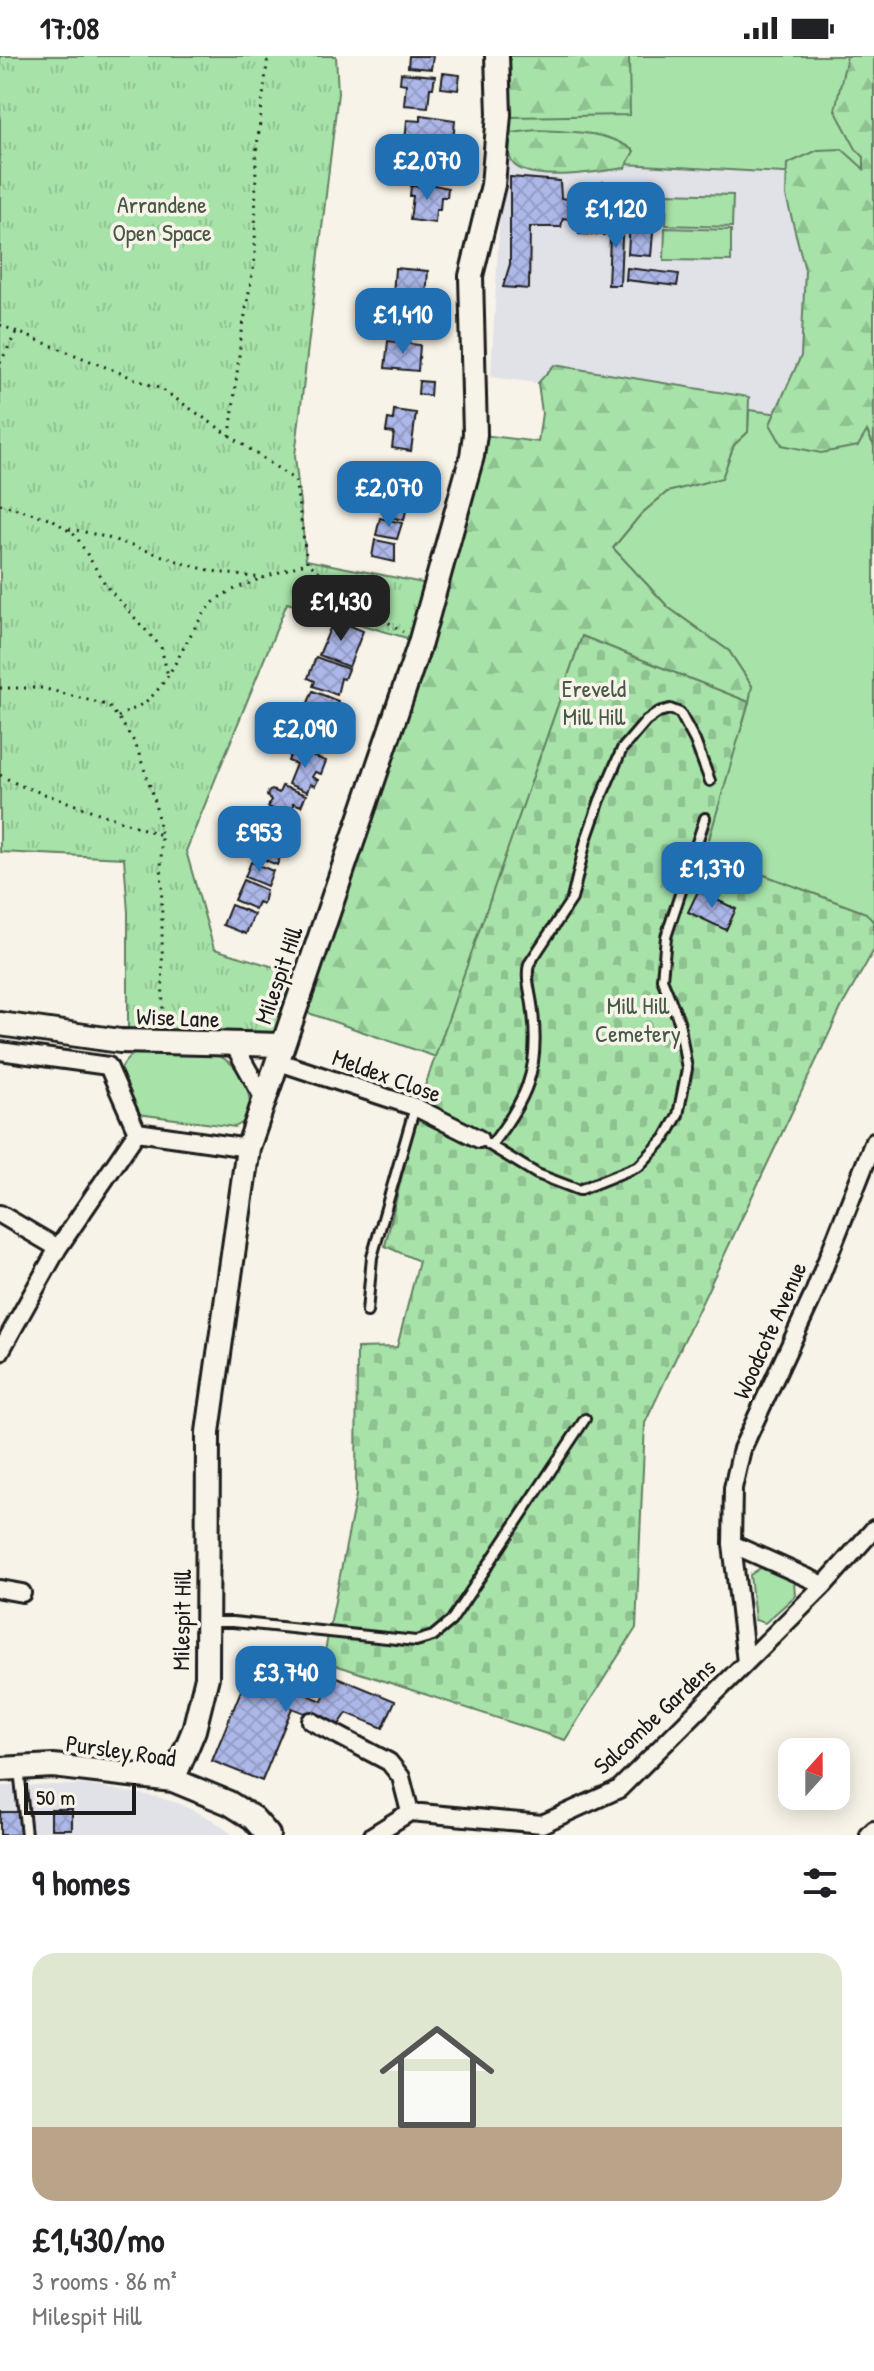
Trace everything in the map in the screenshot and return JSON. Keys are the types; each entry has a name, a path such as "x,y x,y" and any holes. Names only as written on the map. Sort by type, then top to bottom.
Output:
{"street":[{"name":"Milespit Hill","path":"173,1780 194,1730 207,1677 208,1432 248,1148 420,643 472,456 475,434 471,276 493,185 499,114 497,56"},
{"name":"Wise Lane","path":"0,1024 120,1041 234,1045 279,1053"},
{"name":"Wise Lane","path":"108,1066 120,1041"},
{"path":"234,1045 264,1099"},
{"path":"0,1051 108,1066 137,1132"},
{"name":"Meldex Close","path":"279,1053 415,1107 485,1142"},
{"path":"137,1132 248,1148"},
{"path":"0,1352 58,1248 137,1132"},
{"name":"Woodcote Avenue","path":"746,1662 732,1544 733,1488 742,1449 870,1163 874,1141"},
{"path":"0,1214 58,1248"},
{"name":"Salcombe Gardens","path":"410,1812 542,1824 619,1789 824,1585 874,1529"},
{"path":"732,1544 824,1585"},
{"path":"0,1589 22,1593"},
{"path":"311,1721 389,1762 401,1777 410,1812 373,1835"},
{"name":"Pursley Road","path":"10,1769 53,1766 173,1780 229,1803 253,1818 268,1835"},
{"path":"869,1835 874,1830"}],"lane":[{"path":"705,818 666,937 662,979 679,1021 687,1069 678,1115 665,1138 639,1166 579,1190 537,1174 485,1142 513,1116 534,1072 534,1018 527,973 529,964 572,899 586,840 622,749 646,721 670,709 680,713 686,722 710,781"},
{"path":"367,1312 372,1257 415,1107"},
{"path":"207,1622 416,1641 433,1636 451,1621 585,1419"},
{"path":"10,1769 26,1835"}],"path":[{"path":"230,436 241,338 255,258 256,155 268,56"},
{"path":"0,325 163,390 295,480 307,562 360,604 420,643"},
{"path":"0,363 16,333"},
{"path":"0,504 28,511 69,529 104,535 206,569 268,579"},
{"path":"69,529 107,587 161,647 168,676"},
{"path":"118,717 149,700 168,676 182,648 216,600 242,586 268,579 307,562"},
{"path":"0,688 42,688 107,705 135,743 146,769 161,835 164,1043"},
{"path":"0,775 161,835"}],"shaded area":[{"path":"505,151 818,175 822,421 491,377"},
{"path":"87,1785 180,1804 213,1820 233,1835 0,1835 0,1786"}],"green space":[{"name":"Arrandene Open Space","path":"0,56 336,56 338,93 295,456 306,560 433,585 417,641 287,603 186,851 214,949 304,976 282,1044 128,1041 128,912 124,858 0,852"},
{"path":"498,56 858,56 865,127 864,174 818,175 503,157"},
{"path":"510,56 629,56 630,115 509,117"},
{"path":"847,56 874,56 874,446 867,431 858,446 821,453 782,445 770,424 801,356 805,270 786,196 787,164 818,150 842,149 864,169 864,157 856,149 835,110"},
{"path":"536,130 600,136 634,151 625,168 562,175 528,172 516,167 510,158 512,133"},
{"path":"667,193 733,195 732,227 666,225"},
{"path":"665,228 731,230 731,261 664,260"},
{"path":"554,365 749,397 748,432 734,445 722,478 667,492 641,514 613,548 669,608 729,651 752,686 749,702 582,636 436,1057 294,1008 475,434 538,442 542,413 538,383"},
{"path":"749,410 864,425 874,446 874,923 866,913 705,853 752,686 729,651 669,608 613,548 641,514 667,492 722,477 734,445 748,432"},
{"name":"Mill Hill Cemetery","path":"582,636 749,702 705,853 866,913 874,923 874,950 842,1006 645,1423 636,1628 565,1740 323,1661 356,1495 357,1348 397,1347 419,1261 385,1246 420,1100"},
{"path":"135,1053 194,1053 223,1058 231,1063 246,1084 250,1118 235,1127 138,1114 120,1083 122,1067"},
{"path":"762,1567 794,1582 795,1596 765,1623 755,1620 750,1575"}],"building":[{"path":"409,56 433,56 431,69 408,67"},
{"path":"401,73 435,76 428,107 404,105 406,84 400,83"},
{"path":"443,73 460,75 458,90 441,88"},
{"path":"421,115 455,120 453,143 438,141 436,161 449,162 448,175 423,172 422,176 399,178 400,165 419,163 420,144 405,142 407,120 421,121"},
{"path":"510,177 560,181 561,198 605,206 604,235 579,234 582,221 563,218 561,227 530,227 529,289 503,287 510,264"},
{"path":"603,182 650,190 647,208 600,200"},
{"path":"425,183 448,188 447,197 441,197 440,210 436,210 435,223 410,220 411,186 424,187"},
{"path":"611,214 623,214 620,285 608,285"},
{"path":"630,220 654,222 651,256 628,254"},
{"path":"395,268 428,271 426,298 420,298 419,304 402,302 403,296 393,295"},
{"path":"627,268 679,274 677,286 626,280"},
{"path":"390,304 426,307 426,327 423,327 422,336 388,332"},
{"path":"388,341 420,345 418,371 385,368"},
{"path":"419,381 431,382 430,396 418,394"},
{"path":"394,410 416,413 411,451 392,448 394,433 386,432 388,419 393,420"},
{"path":"382,486 413,492 412,497 409,496 404,520 389,517 391,506 380,504"},
{"path":"380,518 402,523 397,539 376,535"},
{"path":"375,540 395,544 395,562 372,557"},
{"path":"334,619 363,631 349,667 319,655"},
{"path":"316,657 348,669 344,679 341,678 337,695 313,686 315,681 308,678"},
{"path":"313,691 338,701 325,723 303,714"},
{"path":"304,718 327,727 318,751 300,743 303,734 298,733"},
{"path":"293,749 326,761 321,774 315,772 312,777 318,780 315,786 310,784 307,792 288,784 296,764 288,761"},
{"path":"282,786 306,795 301,806 293,803 288,815 268,807 271,800 268,792 279,793"},
{"path":"266,816 291,826 286,840 264,834 265,830 261,828"},
{"path":"239,824 256,832 254,838 236,830"},
{"path":"260,838 284,848 277,865 253,855"},
{"path":"251,862 273,871 267,886 245,877"},
{"path":"243,880 266,890 263,904 258,902 255,909 234,900"},
{"path":"698,891 736,909 726,930 688,912"},
{"path":"231,905 254,914 246,934 223,925"},
{"path":"256,1654 293,1669 286,1686 322,1701 332,1675 395,1701 383,1728 347,1713 338,1726 292,1708 262,1781 212,1761"},
{"path":"51,1809 72,1809 72,1829 51,1829"},
{"path":"0,1812 19,1812 20,1835 0,1835"}],"park label":[{"name":"Ereveld Mill Hill","path":"594,702"}]}
